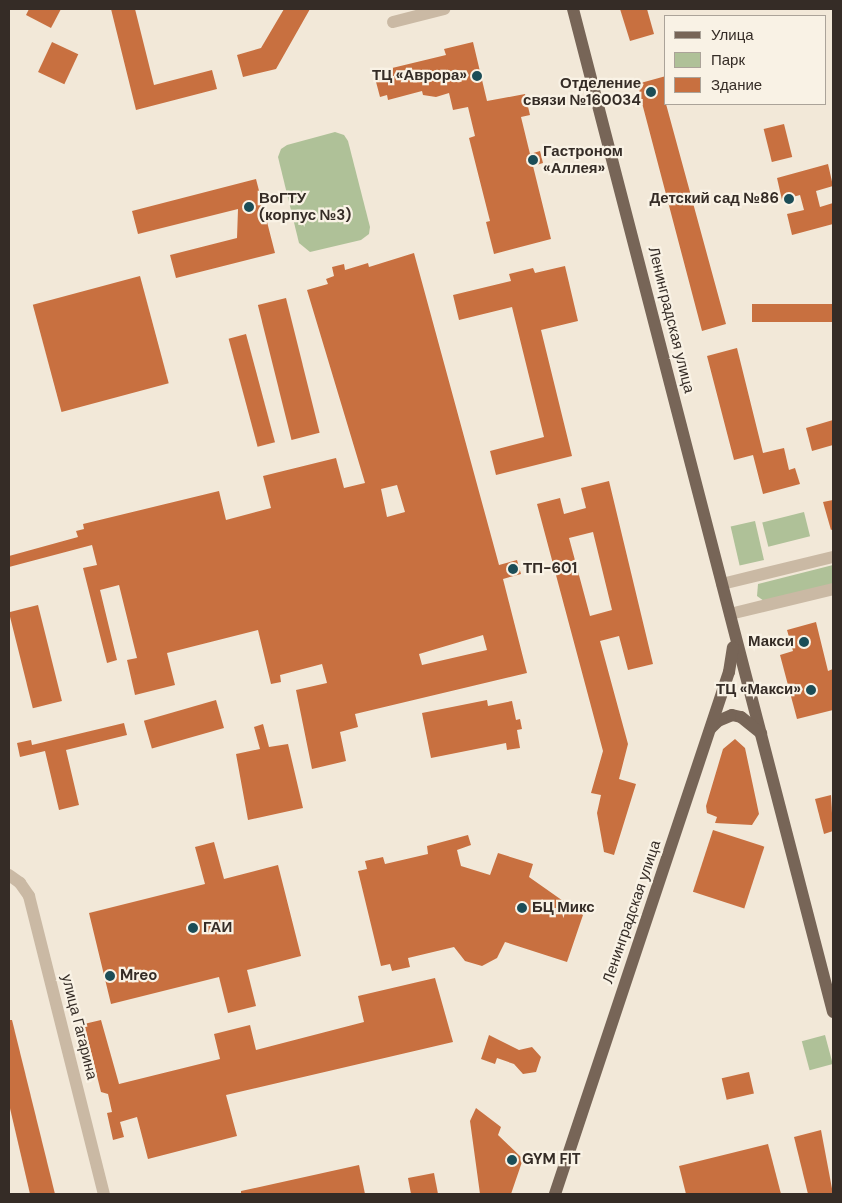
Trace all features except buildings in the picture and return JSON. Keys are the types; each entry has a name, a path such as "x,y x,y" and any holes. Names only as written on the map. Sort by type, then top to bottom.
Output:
{"main road":[{"name":"Ленинградская улица","path":"573,9 730,614 734,639 761,733 833,1012"},
{"name":"Ленинградская улица","path":"555,1194 729,672 734,639"},
{"path":"710,730 718,721 732,716 741,717 761,733"}],"street":[{"path":"393,22 444,9"},
{"path":"722,584 833,557"},
{"path":"730,614 833,589"},
{"name":"улица Гагарина","path":"9,875 20,883 28,896 104,1194"}],"green space":[{"path":"335,132 344,135 348,141 370,227 369,234 361,240 310,252 299,243 278,157 281,149 287,145"},
{"path":"804,512 810,536 768,547 762,522"},
{"path":"755,521 764,560 740,566 731,527"},
{"path":"833,565 833,586 764,601 757,596 758,584"},
{"path":"825,1035 833,1064 810,1070 802,1041"}],"place":[{"name":"ТЦ «Аврора»","path":"477,76"},
{"name":"Отделение связи №160034","path":"651,92"},
{"name":"Гастроном «Аллея»","path":"533,160"},
{"name":"Детский сад №86","path":"789,199"},
{"name":"ВоГТУ (корпус №3)","path":"249,207"},
{"name":"ТП-601","path":"513,569"},
{"name":"Макси","path":"804,642"},
{"name":"ТЦ «Макси»","path":"811,690"},
{"name":"БЦ Микс","path":"522,908"},
{"name":"ГАИ","path":"193,928"},
{"name":"Mreo","path":"110,976"},
{"name":"GYM FIT","path":"512,1160"}]}
